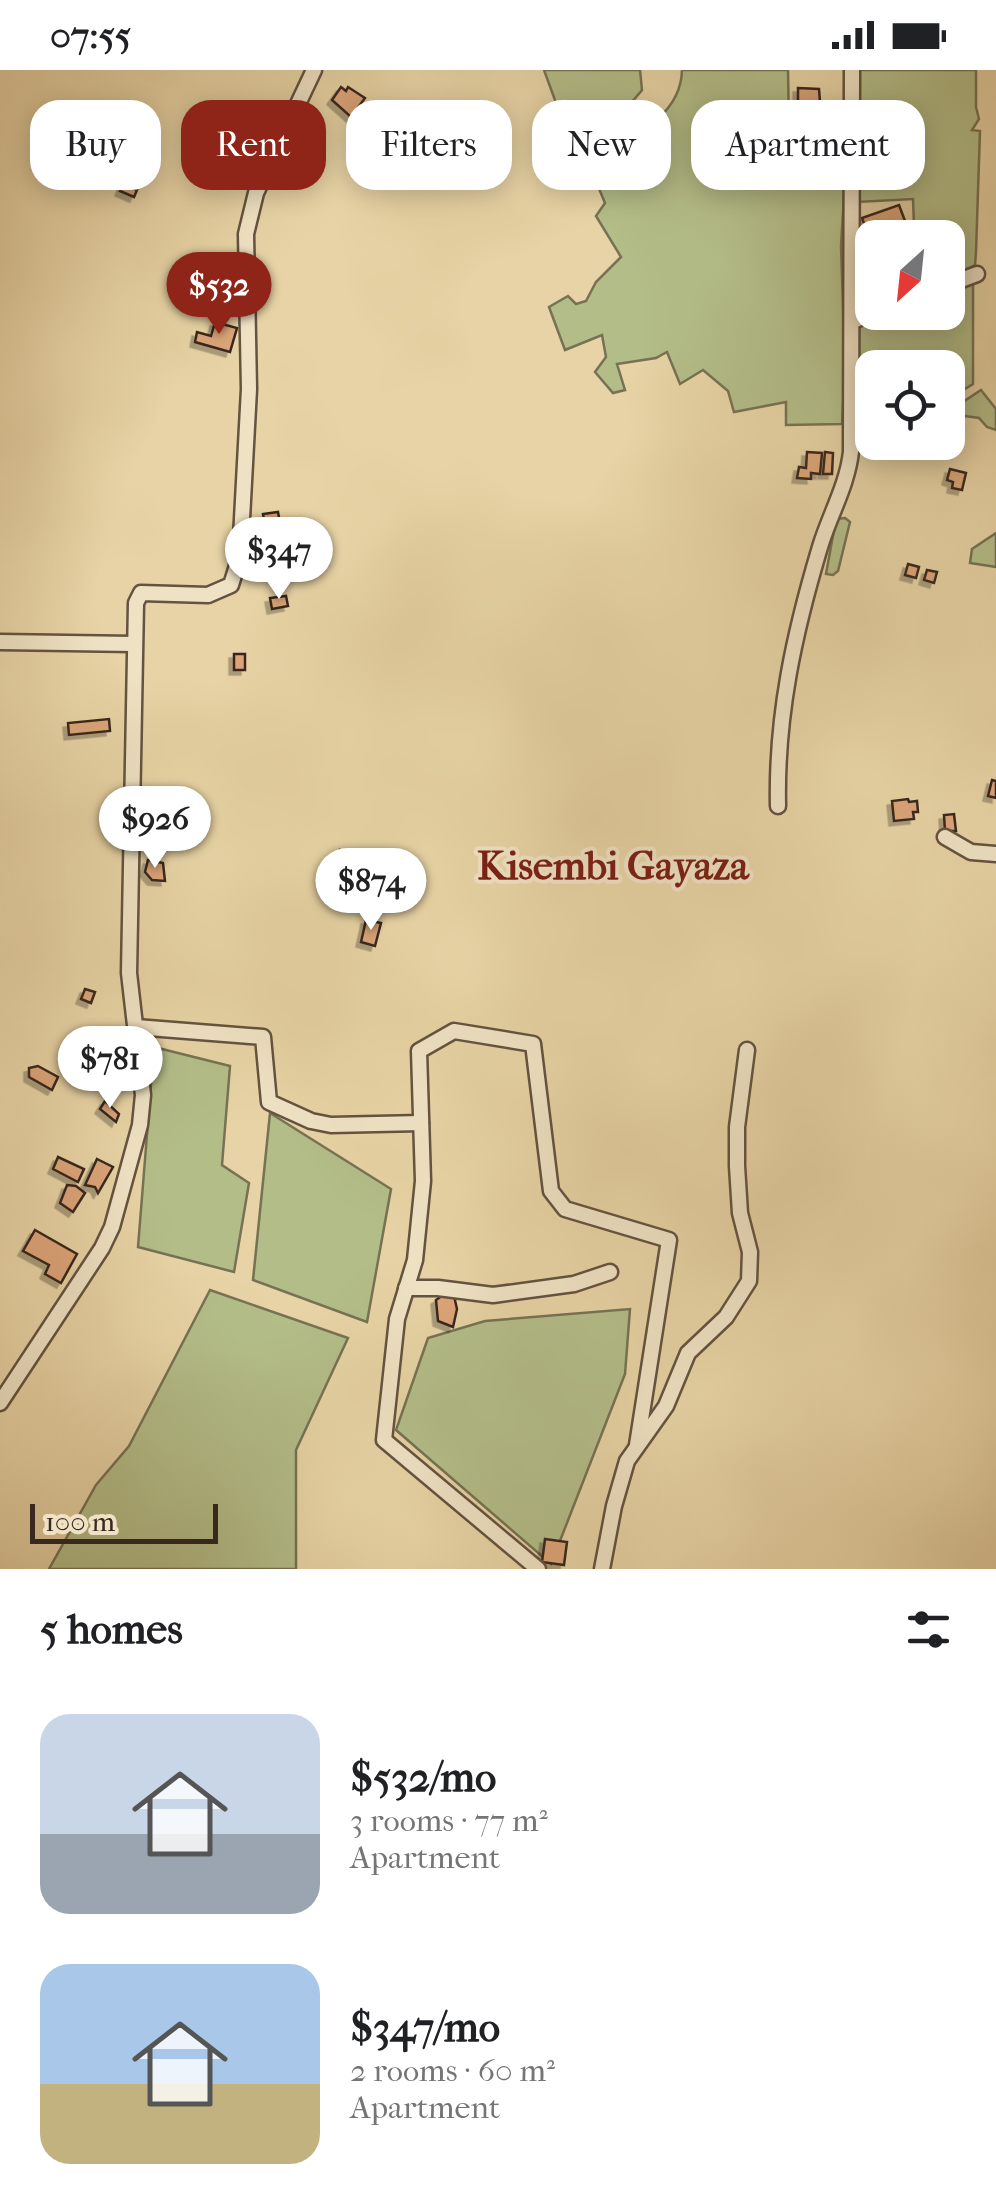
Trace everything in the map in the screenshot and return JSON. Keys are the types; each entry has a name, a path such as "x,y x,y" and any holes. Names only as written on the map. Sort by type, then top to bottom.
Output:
{"street":[{"path":"0,1404 86,1277 112,1227 140,1125 143,1081 129,957 136,603 140,593 208,595 231,585 240,556 249,388 246,234 256,193 314,70"},
{"path":"778,806 777,756 792,643 849,465 852,70"},
{"path":"965,279 977,274"},
{"path":"0,642 134,644"},
{"path":"945,837 971,852 996,854"},
{"path":"136,1027 263,1037 269,1102 311,1121 331,1125 421,1123"},
{"path":"538,1569 384,1440 397,1319 415,1260 423,1181 419,1051 454,1031 534,1044 552,1191 565,1208 669,1240 637,1445"},
{"path":"602,1569 623,1473 637,1445 666,1406 688,1352 726,1317 750,1281 750,1252 740,1214 737,1166 737,1127 747,1050"},
{"path":"406,1288 493,1295 574,1284 610,1272"},
{"path":"645,1283 661,1292"}],"green space":[{"path":"544,70 640,70 642,90 634,100 555,100"},
{"path":"682,70 788,70 789,100 691,100 691,190 844,190 842,424 786,425 786,402 734,412 728,391 703,370 680,384 667,352 656,358 617,364 625,390 613,393 595,372 606,357 602,335 565,350 549,307 568,296 576,304 586,301 596,282 621,257 596,216 605,203 600,190 671,190 671,103"},
{"path":"856,70 976,70 979,119 972,130 980,131 975,265 965,270 965,220 914,220 913,199 857,202 857,190 925,190 925,100 856,100"},
{"path":"973,280 973,384 965,389 965,350 857,350 858,330 965,330 965,283"},
{"path":"981,390 996,409 996,430 979,418 965,416 965,401"},
{"path":"836,519 850,522 838,571 826,574"},
{"path":"996,533 996,567 970,563 972,549"},
{"path":"154,1047 230,1066 222,1165 249,1183 234,1272 138,1247"},
{"path":"270,1113 391,1189 367,1322 253,1280"},
{"path":"210,1290 348,1338 296,1450 296,1569 49,1569 96,1485 129,1446"},
{"path":"630,1309 625,1374 551,1564 396,1430 428,1338 485,1321"}],"building":[{"path":"341,87 365,98 346,100 346,113 332,100"},
{"path":"798,88 819,89 820,100 798,100"},
{"path":"120,190 137,190 134,197"},
{"path":"899,205 905,220 863,220"},
{"path":"215,322 237,328 230,352 195,342 197,332 211,336"},
{"path":"807,452 822,453 820,474 811,473 811,479 797,478 799,467 806,468"},
{"path":"825,452 833,453 832,474 823,474"},
{"path":"950,469 966,473 962,490 952,488 953,482 947,480"},
{"path":"278,512 280,523 265,525 263,514"},
{"path":"283,531 286,551 276,553 274,533"},
{"path":"908,564 919,567 916,578 905,575"},
{"path":"927,570 937,572 934,583 924,580"},
{"path":"286,596 288,606 272,609 270,598"},
{"path":"234,654 245,654 245,670 234,670"},
{"path":"109,719 110,731 69,735 68,723"},
{"path":"992,780 996,781 996,798 988,796"},
{"path":"892,801 917,801 914,819 894,821"},
{"path":"954,814 956,831 945,831 944,815"},
{"path":"198,823 199,835 185,837 183,825"},
{"path":"340,850 352,852 349,870 337,868"},
{"path":"148,860 163,863 165,881 152,880 145,872"},
{"path":"366,920 381,923 375,946 361,942"},
{"path":"85,989 95,992 91,1003 81,999"},
{"path":"38,1066 58,1077 52,1090 29,1077 29,1068"},
{"path":"105,1101 119,1114 116,1122 100,1109"},
{"path":"58,1157 84,1169 78,1182 53,1169"},
{"path":"97,1159 113,1167 98,1193 95,1187 85,1185"},
{"path":"67,1185 85,1193 73,1212 60,1203"},
{"path":"35,1230 77,1254 61,1283 45,1274 49,1265 23,1251"},
{"path":"446,1293 454,1296 457,1309 453,1327 438,1321 436,1300"},
{"path":"545,1539 567,1542 564,1565 542,1562"}],"district":[{"name":"Kisembi Gayaza","path":"613,865"}]}
